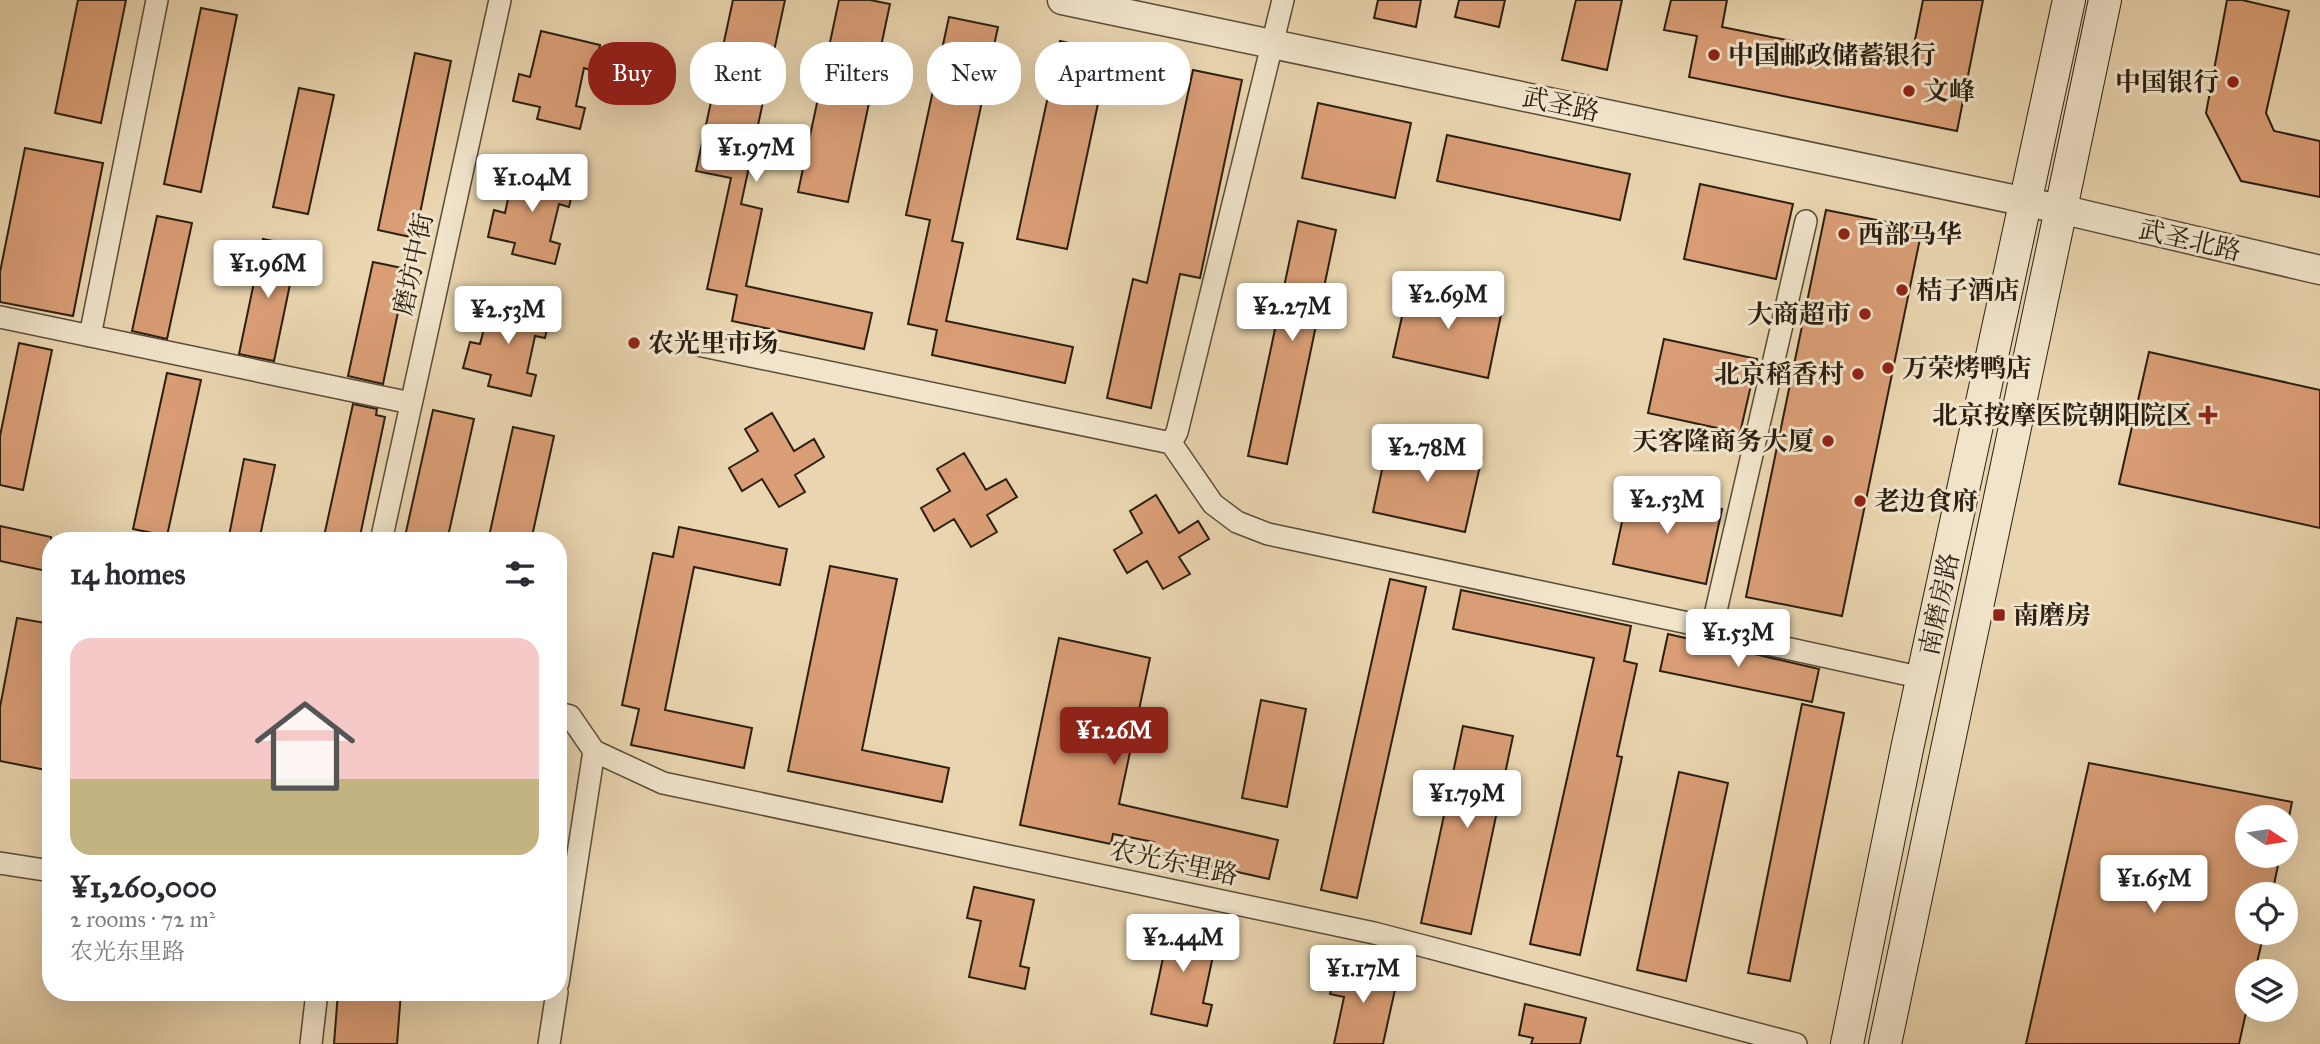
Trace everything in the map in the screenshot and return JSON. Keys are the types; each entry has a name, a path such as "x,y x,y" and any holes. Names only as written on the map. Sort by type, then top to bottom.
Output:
{"main road":[{"name":"南磨房路","path":"1847,1044 2069,0"},
{"name":"南磨房路","path":"1885,1044 2105,0"}],"street":[{"path":"89,336 157,0"},
{"name":"磨坊中街","path":"383,532 500,0"},
{"name":"武圣路","path":"1062,0 2060,209"},
{"path":"1171,443 1177,432 1283,0"},
{"name":"武圣北路","path":"2060,209 2320,271"},
{"path":"1712,628 1806,220"},
{"path":"0,317 411,403"},
{"path":"693,344 1171,443 1213,504 1237,522 1268,534 1712,628 1722,634 1923,678"},
{"path":"567,715 594,751 567,925"},
{"name":"农光东里路","path":"594,751 663,783 1374,933 1796,1044"},
{"path":"0,863 42,869"},
{"path":"311,1044 316,1001"},
{"path":"549,1044 556,1001"}],"building":[{"path":"78,0 126,0 101,123 55,113"},
{"path":"733,0 785,0 776,42 724,42"},
{"path":"839,0 870,0 890,4 882,42 830,42"},
{"path":"1378,0 1421,0 1416,27 1374,18"},
{"path":"1459,0 1505,0 1499,27 1455,17"},
{"path":"1576,0 1622,0 1607,70 1562,60"},
{"path":"1671,0 1727,0 1722,27 1910,65 1923,0 1983,0 1957,131 1689,77 1697,36 1664,30"},
{"path":"2227,0 2242,0 2289,11 2266,113 2274,131 2320,141 2320,197 2241,181 2206,113"},
{"path":"201,8 237,15 201,192 164,184"},
{"path":"949,17 998,27 995,42 944,42"},
{"path":"541,31 588,42 588,69 584,68 576,106 585,108 580,129 537,119 540,107 513,101 519,74 530,77"},
{"path":"415,53 451,61 415,238 378,230"},
{"path":"1193,70 1242,80 1200,278 1180,274 1151,408 1107,398 1133,279 1147,283 1185,105 1190,105"},
{"path":"299,88 334,95 308,214 273,207"},
{"path":"1318,103 1411,123 1395,198 1302,178"},
{"path":"710,105 762,105 741,204 762,209 746,286 872,313 864,349 732,321 737,295 707,289 731,178 696,171"},
{"path":"817,105 869,105 848,202 798,192"},
{"path":"930,105 981,105 952,241 963,243 946,321 1073,347 1065,383 932,355 937,330 908,324 930,220 906,215"},
{"path":"1046,105 1098,105 1067,249 1017,239"},
{"path":"1447,135 1630,174 1620,220 1437,181"},
{"path":"25,148 103,163 73,316 0,302 0,272"},
{"path":"515,166 575,181 569,207 559,204 550,241 560,244 555,264 512,254 515,243 488,237 494,210 505,213"},
{"path":"1700,184 1793,204 1776,279 1684,259"},
{"name":"天客隆商务大厦","path":"1826,210 1922,229 1842,616 1746,597"},
{"path":"157,216 192,223 167,339 132,331"},
{"path":"1298,221 1336,230 1287,464 1248,456"},
{"path":"263,239 298,246 274,361 239,354"},
{"path":"373,262 407,269 383,384 348,376"},
{"path":"1409,285 1503,305 1488,378 1393,357"},
{"path":"492,298 551,312 545,338 535,336 527,373 536,375 531,396 488,386 491,375 463,368 470,342 480,344"},
{"path":"1664,339 1757,359 1740,433 1648,413"},
{"path":"19,343 52,350 23,490 0,485 0,436"},
{"path":"2149,352 2320,390 2320,528 2119,484"},
{"path":"167,373 201,380 168,532 133,529"},
{"path":"353,404 377,409 376,415 385,417 361,532 325,532"},
{"path":"433,410 474,419 449,532 406,532"},
{"path":"772,413 794,451 814,439 824,457 795,475 805,492 779,507 762,479 742,491 729,468 758,451 745,429"},
{"path":"513,427 554,436 533,532 490,532"},
{"path":"1389,437 1482,457 1465,532 1373,512"},
{"path":"964,453 986,490 1006,479 1017,497 987,515 997,532 971,547 954,519 934,531 921,508 950,491 937,469"},
{"path":"244,459 275,465 261,532 230,532"},
{"path":"1629,489 1722,509 1706,584 1613,564"},
{"path":"1156,495 1179,533 1198,521 1209,539 1179,557 1190,574 1163,589 1147,561 1127,573 1114,550 1142,533 1130,511"},
{"path":"0,526 42,535 42,570 0,561"},
{"path":"679,527 787,549 780,585 694,567 665,710 752,728 744,768 631,745 639,709 622,705 653,553 673,557"},
{"path":"830,566 897,579 862,750 949,768 942,802 788,771"},
{"path":"1390,579 1426,587 1357,898 1321,890"},
{"path":"1461,590 1631,626 1624,661 1637,664 1617,756 1622,757 1580,955 1530,944 1594,658 1453,629"},
{"path":"17,618 42,622 42,769 0,761 0,707"},
{"path":"1668,634 1819,669 1812,702 1660,671"},
{"path":"1059,638 1150,658 1119,804 1278,840 1269,879 1152,853 1154,842 1113,834 1111,844 1020,825"},
{"path":"1261,700 1306,709 1287,807 1242,798"},
{"path":"1802,704 1844,713 1790,981 1748,973"},
{"path":"1463,726 1513,736 1471,934 1421,923"},
{"path":"2089,763 2292,802 2291,805 2235,805 2235,868 2277,868 2275,882 2235,882 2235,945 2261,945 2258,959 2235,959 2235,1022 2244,1022 2239,1044 2026,1044"},
{"path":"1679,772 1728,783 1686,981 1637,970"},
{"path":"974,887 1034,900 1020,966 1029,968 1025,989 969,977 981,921 967,918"},
{"path":"1156,924 1217,937 1203,1003 1212,1005 1207,1026 1151,1014 1163,958 1150,955"},
{"path":"1337,964 1398,976 1383,1044 1334,1044 1344,997 1330,994"},
{"path":"337,1001 400,1001 397,1044 334,1044"},
{"path":"1525,1004 1586,1018 1580,1044 1531,1044 1533,1038 1519,1035"}],"place":[{"name":"中国邮政储蓄银行","path":"1714,55"},
{"name":"中国银行","path":"2233,82"},
{"name":"文峰","path":"1909,91"},
{"name":"西部马华","path":"1844,234"},
{"name":"桔子酒店","path":"1902,290"},
{"name":"大商超市","path":"1865,314"},
{"name":"农光里市场","path":"634,343"},
{"name":"万荣烤鸭店","path":"1888,368"},
{"name":"北京稻香村","path":"1858,374"},
{"name":"北京按摩医院朝阳院区","path":"2208,415"},
{"name":"天客隆商务大厦","path":"1828,441"},
{"name":"老边食府","path":"1860,501"},
{"name":"南磨房","path":"1999,615"}]}
